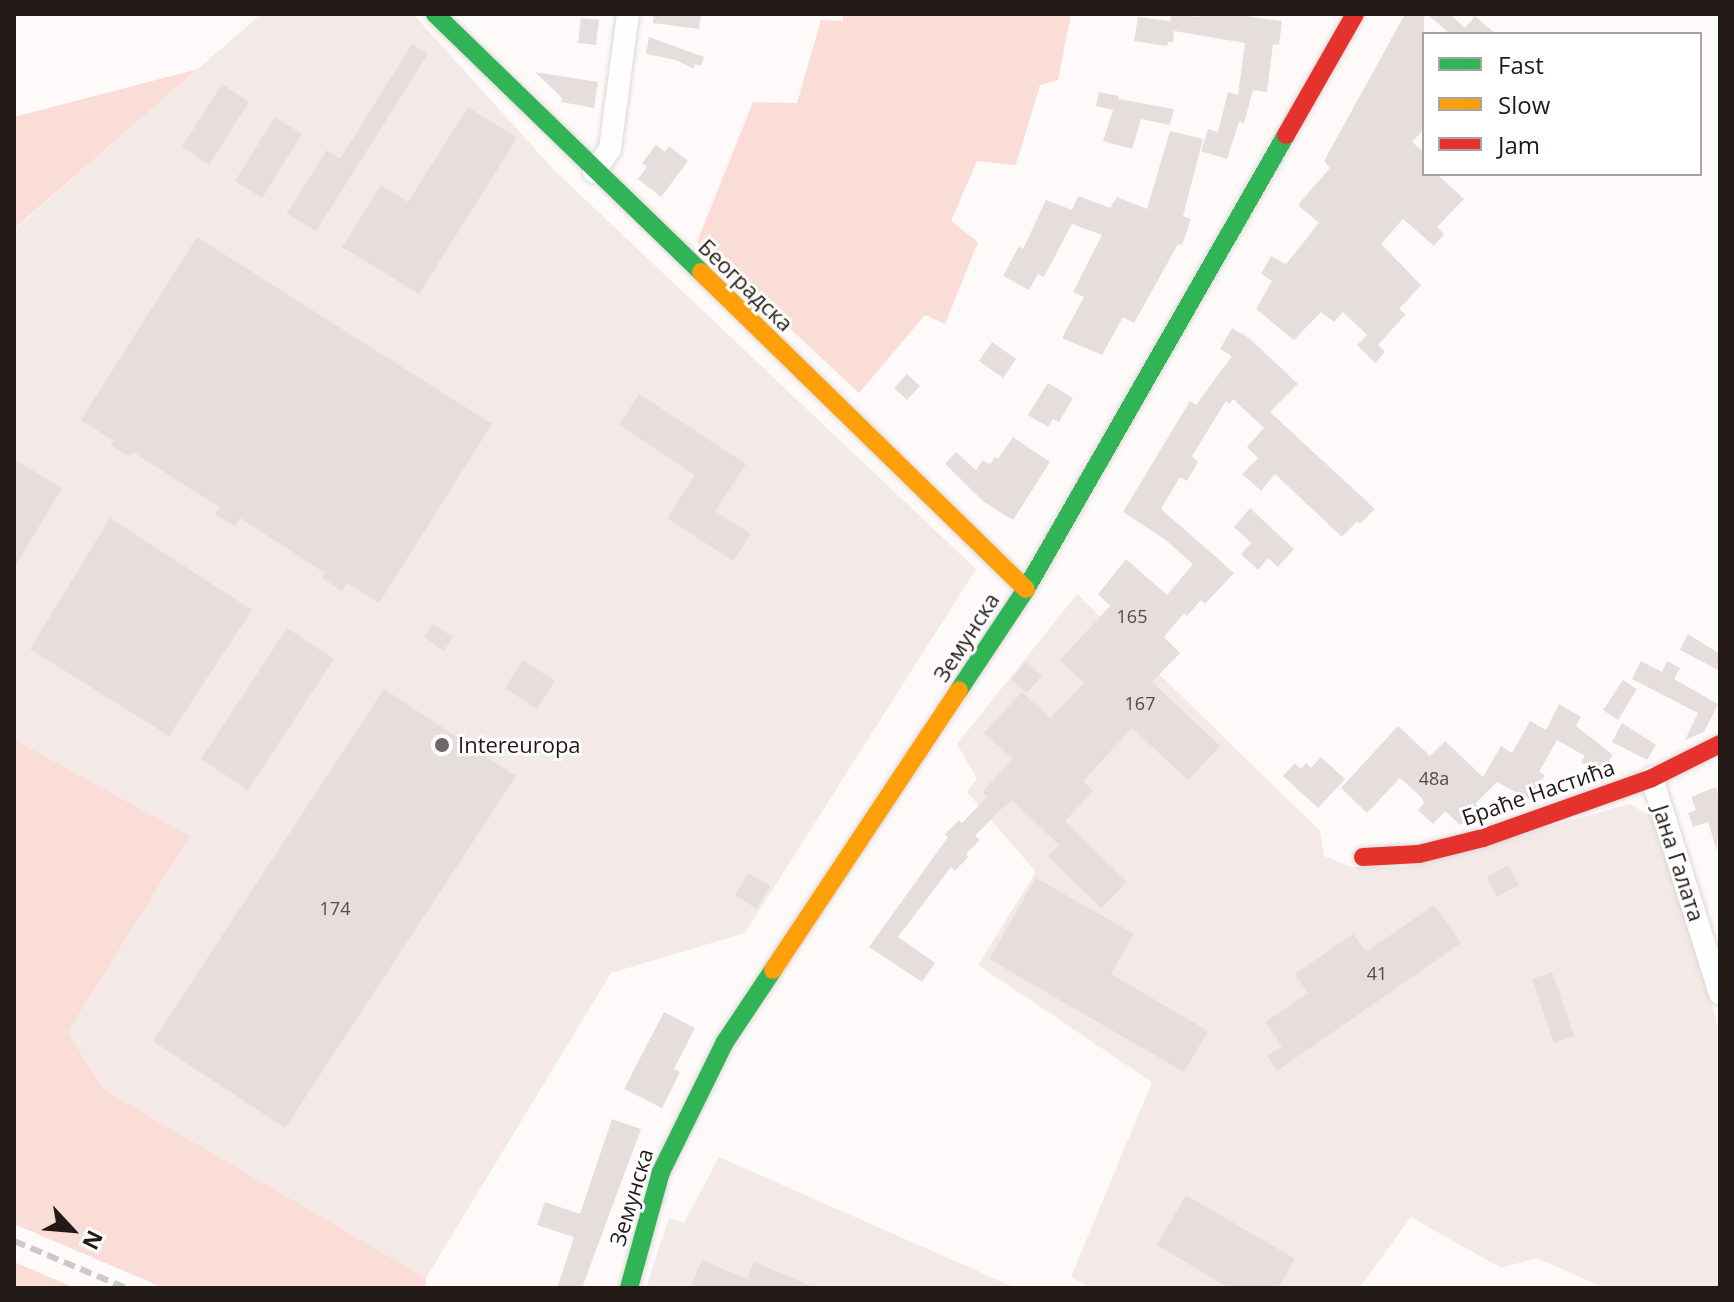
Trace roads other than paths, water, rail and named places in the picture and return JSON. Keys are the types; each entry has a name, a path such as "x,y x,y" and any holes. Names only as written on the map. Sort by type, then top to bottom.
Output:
{"street":[{"name":"Београдска","path":"435,14 1026,589"},
{"path":"594,172 610,149 628,14"},
{"name":"Земунска","path":"629,1288 661,1172 725,1042 1026,589 1355,14"},
{"name":"Браће Настића","path":"1363,857 1448,848 1652,778 1720,744"},
{"name":"Јана Галата","path":"1652,778 1720,994"}],"railway":[{"path":"14,1241 126,1288"}],"place":[{"name":"Intereuropa","path":"442,745"}]}
